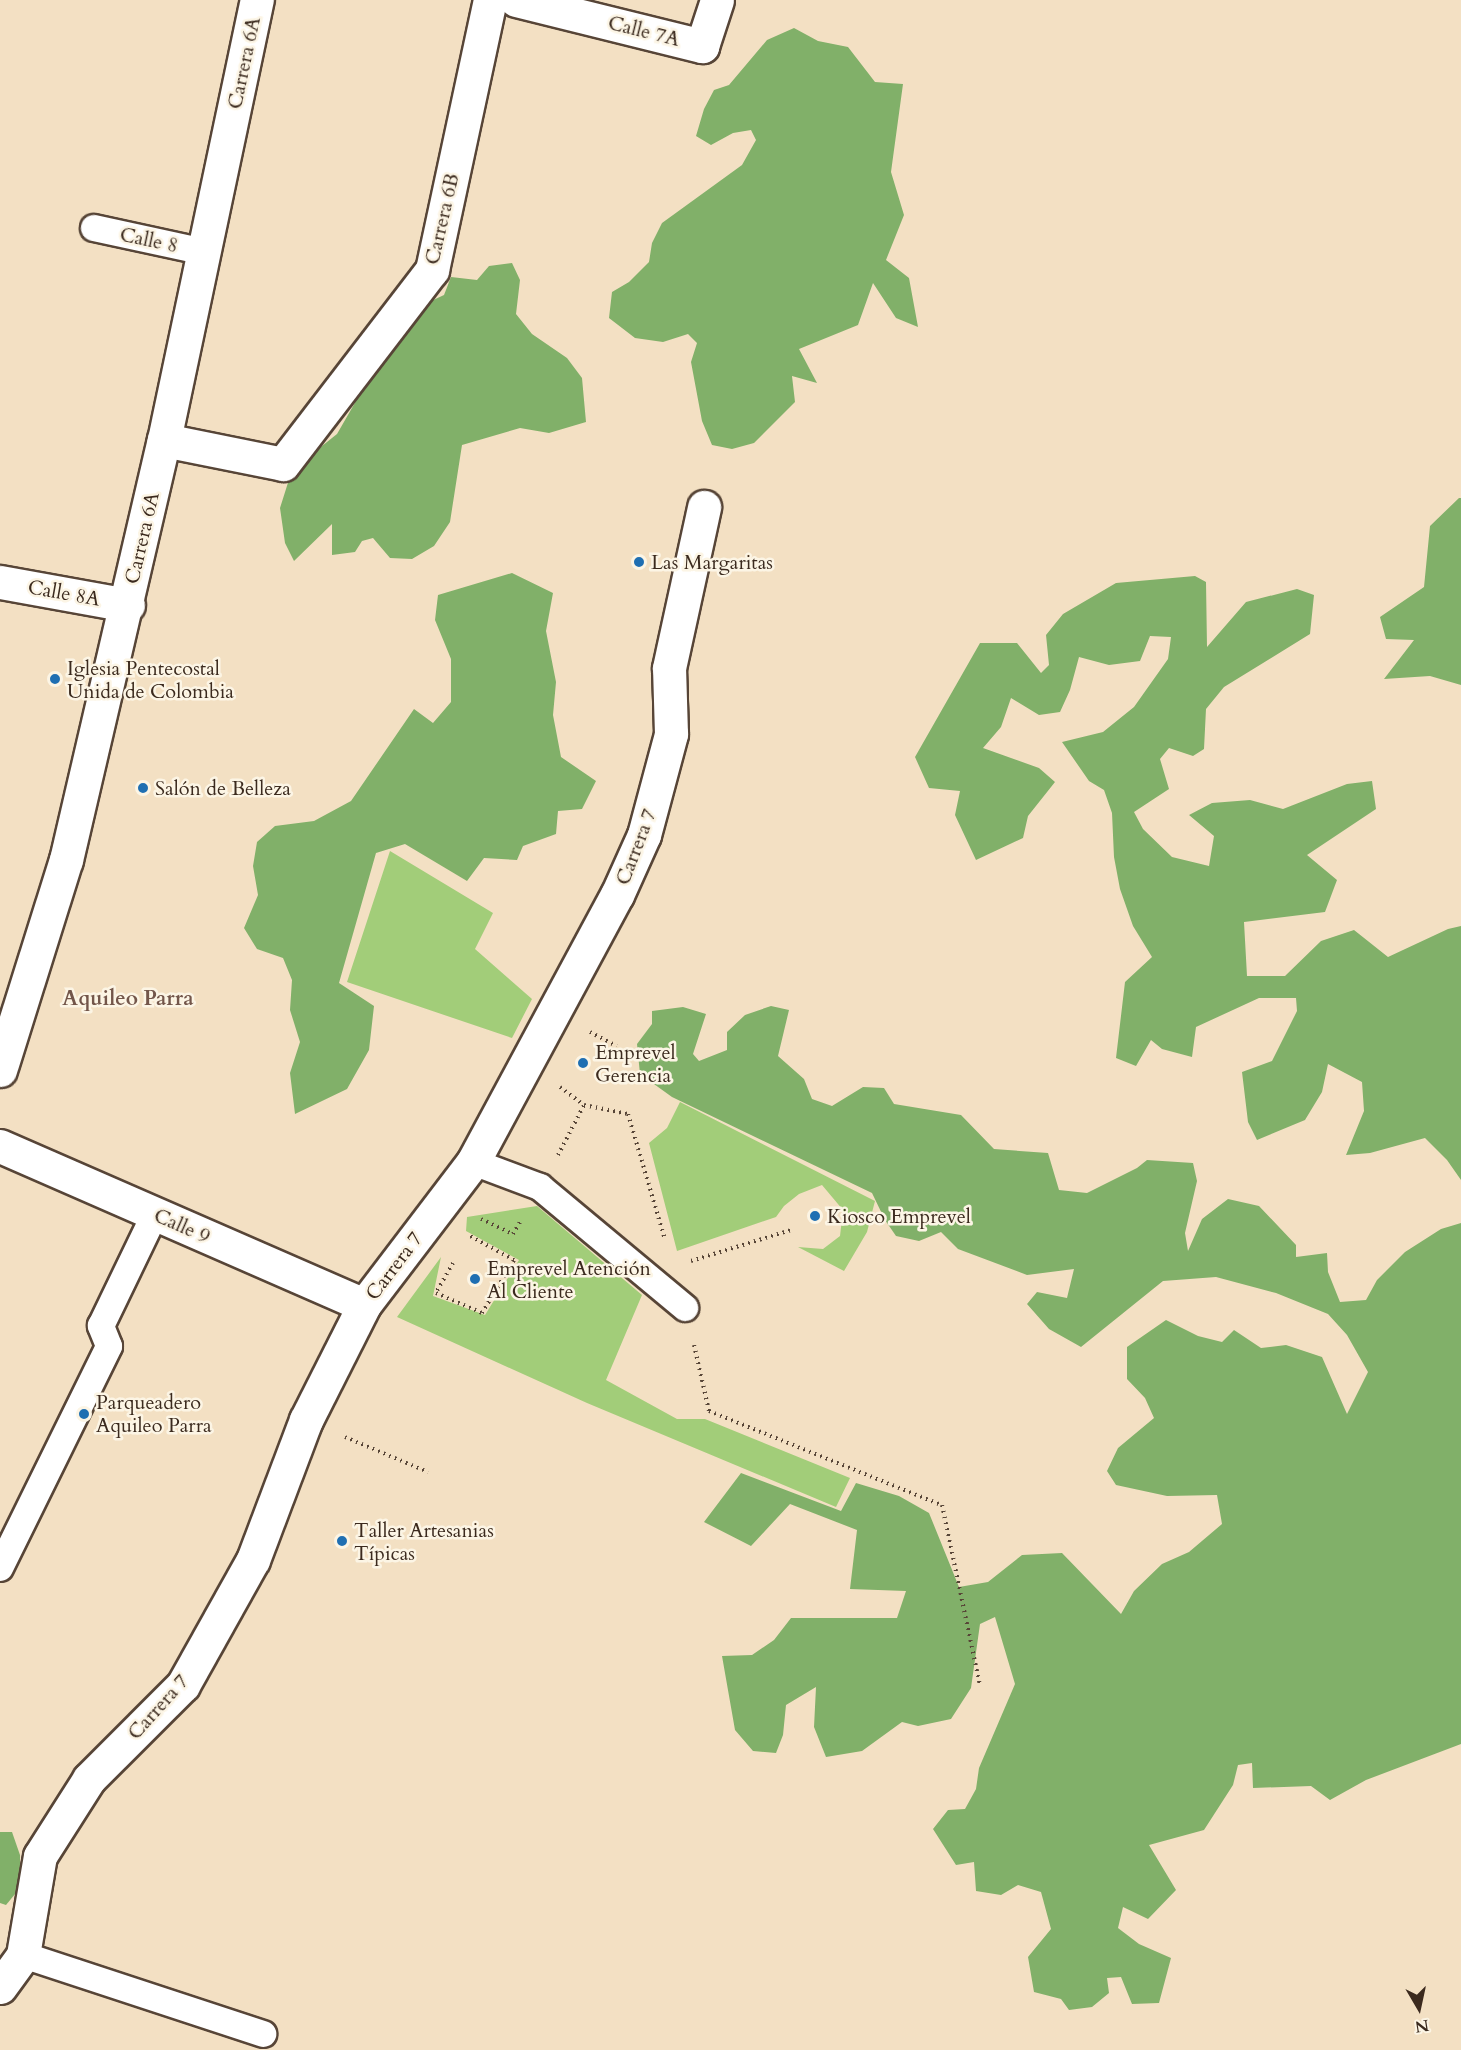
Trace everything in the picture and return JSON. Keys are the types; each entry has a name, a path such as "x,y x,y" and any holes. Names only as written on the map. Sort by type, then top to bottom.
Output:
{"street":[{"name":"Carrera 6A","path":"0,1070 66,860 128,605 257,0"},
{"name":"Carrera 6B","path":"164,440 283,464 432,270 490,0"},
{"name":"Calle 7A","path":"516,0 702,45 717,0"},
{"name":"Carrera 7","path":"0,1987 23,1956 40,1856 89,1779 183,1685 254,1560 306,1420 364,1305 473,1162 617,895 644,835 671,734 669,668 704,507"},
{"name":"Calle 8A","path":"0,582 128,605"},
{"name":"Calle 9","path":"0,1146 364,1305"}],"lane":[{"name":"Calle 8","path":"94,228 205,252"},
{"path":"473,1162 540,1187 685,1308"},
{"path":"0,1568 109,1346 101,1326 155,1214"},
{"path":"23,1956 263,2034"}],"path":[{"path":"581,1028 616,1046"},
{"path":"557,1085 585,1106 628,1114 667,1245"},
{"path":"540,1187 585,1106"},
{"path":"481,1219 513,1233"},
{"path":"684,1264 790,1230"},
{"path":"436,1293 482,1313 514,1260 469,1236"},
{"path":"709,1411 942,1505 980,1685"},
{"path":"306,1420 428,1472"}],"green space":[{"path":"794,28 818,41 848,47 875,82 903,84 891,172 904,215 886,260 909,278 918,327 896,318 873,283 858,325 799,349 817,383 792,376 795,402 754,443 732,449 712,445 702,421 691,362 697,343 688,334 663,342 635,338 609,318 612,292 629,282 649,262 652,243 662,223 742,165 756,140 751,130 733,133 711,145 696,136 704,109 714,90 729,85 767,40"},
{"path":"512,263 520,280 516,314 532,334 567,358 582,378 586,422 549,433 520,428 462,445 450,522 434,546 412,559 390,558 373,538 362,541 355,552 332,555 332,524 294,561 285,543 280,508 292,470 337,434 356,401 360,368 414,309 444,295 451,277 477,280 489,266"},
{"path":"1461,498 1461,685 1430,676 1384,679 1414,640 1386,639 1380,617 1424,587 1430,526"},
{"path":"512,573 553,593 546,631 556,682 553,715 561,757 596,781 582,809 558,811 556,834 523,846 517,860 484,858 467,881 405,844 376,853 339,983 374,1006 369,1050 347,1089 295,1114 290,1073 300,1042 290,1010 292,980 283,958 257,949 244,928 258,895 253,866 257,842 275,826 314,821 351,801 414,709 433,723 451,702 451,659 435,620 438,595"},
{"path":"1195,576 1206,582 1207,647 1246,602 1297,589 1314,595 1310,634 1224,687 1206,709 1204,749 1193,756 1169,748 1160,759 1169,789 1134,812 1143,829 1172,857 1209,866 1214,836 1189,815 1212,803 1250,800 1283,809 1347,784 1372,781 1376,809 1307,855 1337,880 1325,912 1244,922 1247,976 1285,976 1321,941 1354,930 1388,957 1448,929 1461,926 1461,1180 1447,1160 1425,1138 1370,1153 1346,1155 1364,1111 1362,1082 1328,1064 1322,1092 1305,1120 1257,1140 1248,1122 1242,1072 1272,1061 1297,1011 1296,998 1259,998 1196,1027 1192,1057 1162,1049 1151,1040 1136,1066 1116,1058 1125,982 1152,957 1133,926 1120,889 1114,857 1112,813 1104,790 1089,781 1062,742 1103,732 1134,707 1168,659 1171,637 1150,636 1140,661 1109,665 1079,657 1070,690 1060,712 1039,715 1011,698 1001,727 983,748 1039,768 1055,782 1028,816 1023,838 976,860 955,815 960,791 929,788 915,757 980,643 1017,643 1041,673 1049,665 1046,635 1063,614 1116,583"},
{"path":"390,851 493,913 475,949 532,999 512,1038 347,982"},
{"path":"771,1006 789,1010 778,1056 804,1079 812,1099 832,1106 863,1087 884,1088 894,1104 961,1115 994,1149 1048,1153 1059,1190 1087,1193 1137,1168 1147,1160 1193,1163 1197,1181 1185,1233 1188,1251 1202,1219 1228,1199 1259,1206 1296,1245 1296,1257 1327,1253 1328,1272 1340,1302 1366,1300 1377,1280 1405,1252 1441,1229 1461,1223 1461,1744 1366,1780 1330,1800 1311,1786 1253,1788 1252,1763 1238,1765 1233,1785 1204,1830 1149,1845 1176,1890 1148,1919 1123,1907 1118,1928 1139,1944 1171,1958 1159,2003 1132,2004 1121,1977 1107,1978 1109,1993 1092,2007 1069,2010 1061,1999 1034,1992 1028,1957 1051,1929 1041,1892 1018,1885 1001,1895 976,1891 974,1862 956,1865 933,1829 948,1810 965,1809 976,1789 979,1768 1015,1684 995,1617 980,1624 971,1688 951,1719 918,1726 902,1722 862,1751 826,1757 814,1727 816,1687 786,1705 783,1735 776,1753 753,1751 735,1730 722,1656 752,1655 774,1640 791,1618 897,1618 906,1591 850,1589 857,1530 790,1504 751,1546 704,1522 741,1473 841,1511 856,1483 899,1496 929,1513 959,1587 988,1582 1022,1555 1062,1553 1121,1614 1134,1591 1162,1564 1189,1552 1222,1524 1217,1495 1167,1496 1116,1485 1107,1471 1118,1448 1154,1418 1145,1398 1127,1379 1127,1347 1166,1320 1198,1336 1222,1342 1234,1330 1261,1348 1286,1345 1322,1357 1347,1414 1368,1372 1347,1335 1328,1314 1276,1293 1216,1277 1163,1281 1081,1347 1049,1329 1027,1304 1037,1292 1067,1298 1074,1269 1027,1275 958,1249 941,1232 919,1241 896,1236 885,1220 872,1193 672,1097 640,1074 637,1044 652,1024 652,1011 683,1007 706,1014 693,1054 699,1061 727,1050 727,1032 745,1015"},
{"path":"680,1102 875,1201 867,1232 844,1271 798,1247 823,1249 840,1236 843,1210 822,1185 799,1194 784,1206 776,1217 677,1251 649,1143 667,1128"},
{"path":"537,1206 642,1295 606,1380 677,1419 705,1419 850,1478 836,1507 587,1403 397,1317 441,1257 433,1296 485,1315 519,1260 466,1231 467,1217"},
{"path":"0,1832 12,1832 20,1855 20,1888 6,1905 0,1903"}],"place":[{"name":"Las Margaritas","path":"639,562"},
{"name":"Iglesia Pentecostal Unida de Colombia","path":"55,679"},
{"name":"Salón de Belleza","path":"143,788"},
{"name":"Emprevel Gerencia","path":"583,1063"},
{"name":"Kiosco Emprevel","path":"815,1216"},
{"name":"Emprevel Atención Al Cliente","path":"475,1279"},
{"name":"Parqueadero Aquileo Parra","path":"84,1414"},
{"name":"Taller Artesanias Típicas","path":"342,1541"}],"district":[{"name":"Aquileo Parra","path":"128,999"}]}
